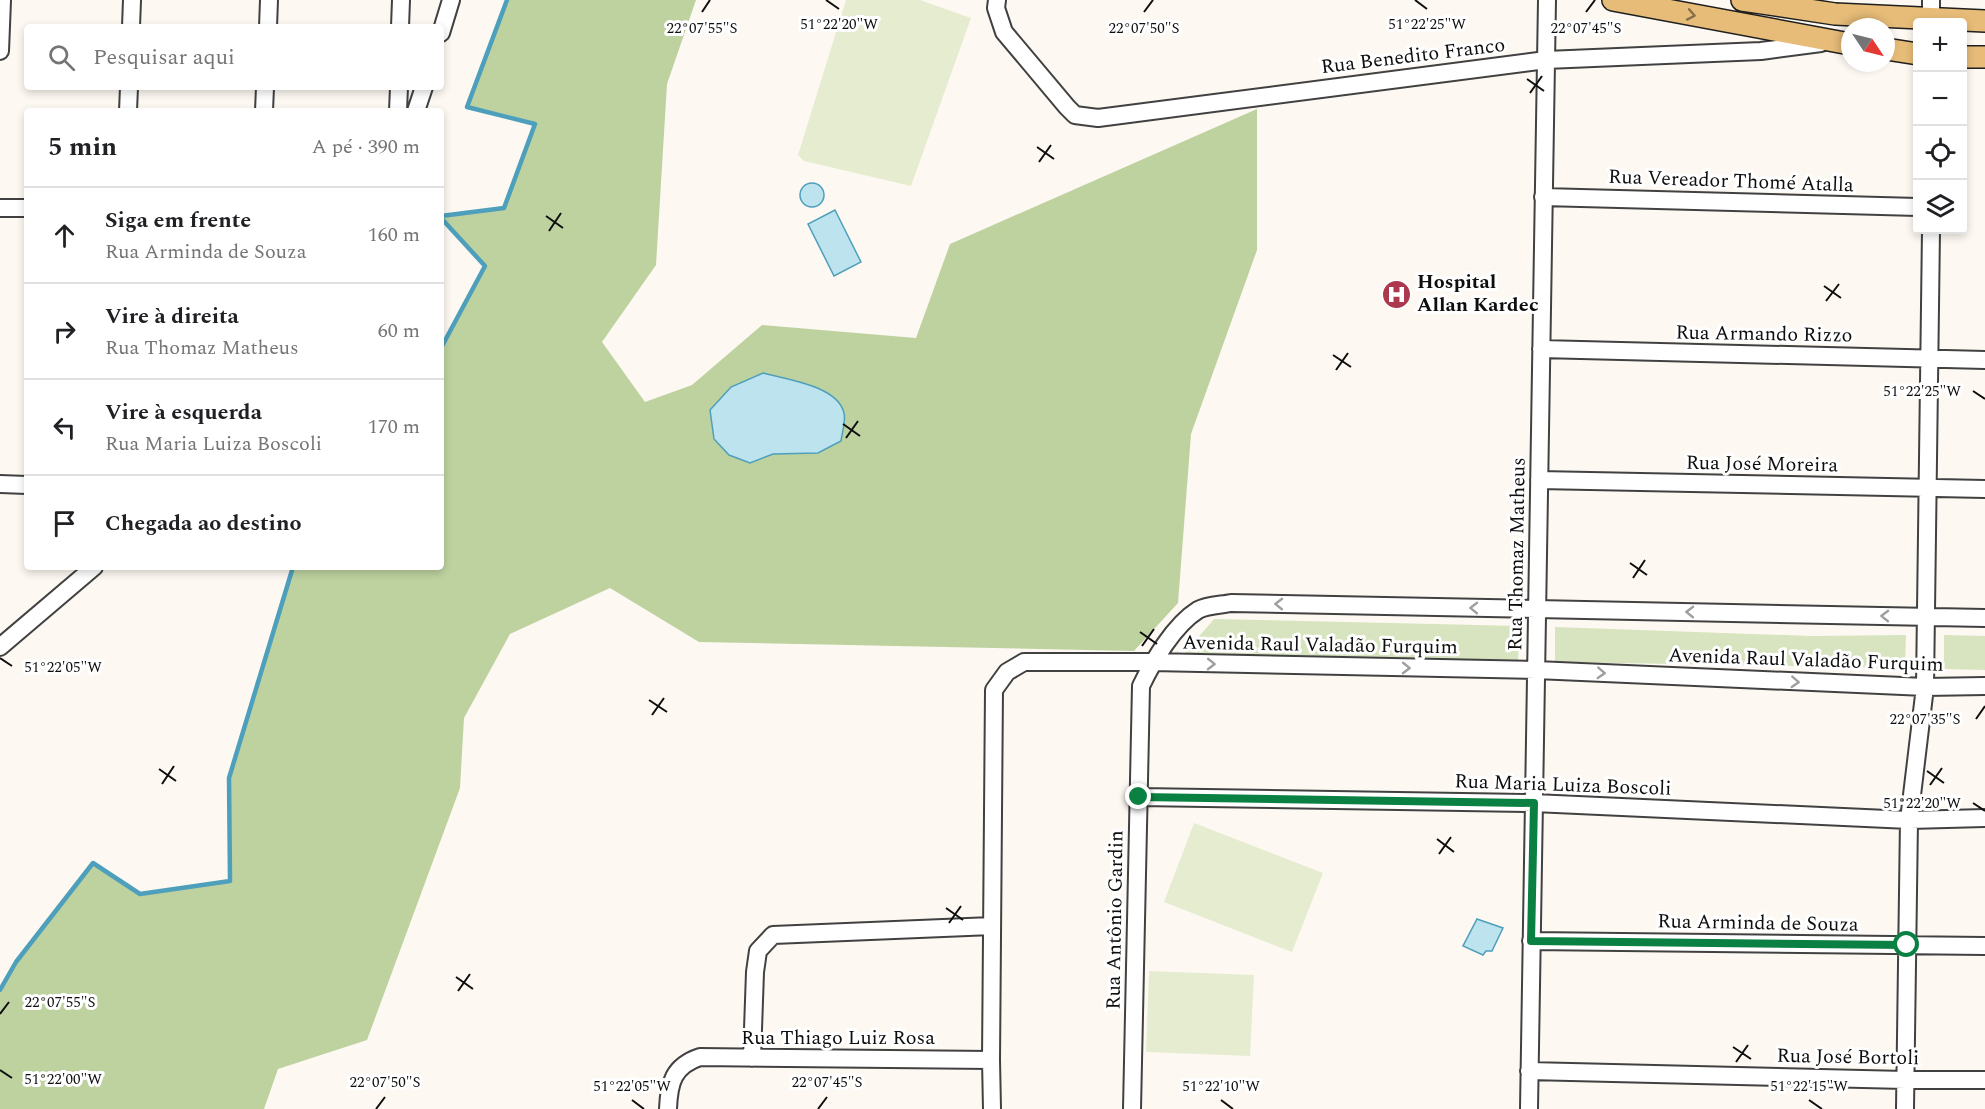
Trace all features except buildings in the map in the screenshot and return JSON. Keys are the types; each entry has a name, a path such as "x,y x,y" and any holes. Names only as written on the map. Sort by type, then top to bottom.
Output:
{"main road":[{"path":"1612,0 1840,43 1835,14"},
{"path":"1742,0 1835,14 1931,13 1985,21"},
{"path":"1895,50 1913,53"},
{"path":"1967,57 1985,57"}],"street":[{"path":"0,51 2,0"},
{"path":"131,24 132,0"},
{"path":"268,24 269,0"},
{"path":"400,24 401,0"},
{"path":"444,24 452,0"},
{"name":"Rua Benedito Franco","path":"997,0 996,8 1004,32 1075,115 1098,118 1546,60 1761,51 1840,43"},
{"name":"Rua Thomaz Matheus","path":"1529,1109 1547,0"},
{"path":"128,108 129,90"},
{"path":"264,108 265,90"},
{"path":"398,108 399,90"},
{"path":"417,108 423,90"},
{"name":"Rua Vereador Thomé Atalla","path":"1544,197 1913,207"},
{"path":"0,208 24,208"},
{"path":"1905,1109 1909,820 1925,687 1931,234"},
{"name":"Rua Armando Rizzo","path":"1541,349 1985,360"},
{"name":"Rua José Moreira","path":"1539,480 1985,489"},
{"path":"0,484 24,485"},
{"path":"0,647 90,570"},
{"name":"Avenida Raul Valadão Furquim","path":"1152,662 1185,620 1193,614 1200,609 1231,603 1985,618"},
{"path":"992,1109 994,690 1007,672 1024,662 1152,662"},
{"name":"Avenida Raul Valadão Furquim","path":"1152,662 1536,670 1925,687 1985,686"},
{"name":"Rua Antônio Gardin","path":"1132,1109 1141,686 1152,662"},
{"name":"Rua Maria Luiza Boscoli","path":"1139,797 1534,803 1909,820 1985,818"},
{"path":"752,1058 755,972 758,951 773,935 992,926"},
{"name":"Rua Arminda de Souza","path":"1531,941 1985,946"},
{"name":"Rua Thiago Luiz Rosa","path":"668,1109 669,1088 686,1062 700,1058 991,1060"},
{"name":"Rua José Bortoli","path":"1530,1071 1985,1080"}],"green space":[{"path":"507,0 696,0 667,84 656,265 602,342 645,402 692,385 762,325 916,338 950,244 1257,109 1257,250 1191,434 1178,603 1134,651 699,642 610,588 510,634 464,718 460,788 367,1040 278,1069 264,1109 0,1109 0,990 16,962 93,863 140,894 230,880 229,778 292,570 444,570 444,342 485,266 444,219 444,216 504,208 535,125 467,107"},
{"path":"846,0 920,0 971,18 911,186 804,161 798,155"},
{"path":"1214,619 1520,626 1518,661 1183,655"},
{"path":"1555,627 1811,636 1906,635 1905,668 1555,662"},
{"path":"1944,635 1985,636 1985,670 1944,669"},
{"path":"1194,823 1323,873 1292,952 1164,902"},
{"path":"1149,971 1254,975 1250,1056 1146,1052"}],"water":[{"path":"812,183 821,186 824,195 821,204 812,207 803,204 800,195 803,186"},
{"path":"835,210 861,262 834,276 808,224"},
{"path":"763,373 810,385 832,396 840,404 844,413 841,441 818,453 773,454 750,463 729,455 714,439 710,410 731,387"},
{"path":"1477,919 1503,928 1492,951 1486,951 1483,955 1463,946"}],"waterway":[{"path":"444,216 504,208 535,124 467,107 507,0"},
{"path":"444,221 485,266 444,342"},
{"path":"0,990 16,962 93,863 140,894 230,881 229,778 292,570"}],"place":[{"name":"Hospital Allan Kardec","path":"1396,294"}],"route":[{"path":"1139,797 1534,803 1531,941 1907,945"}]}
